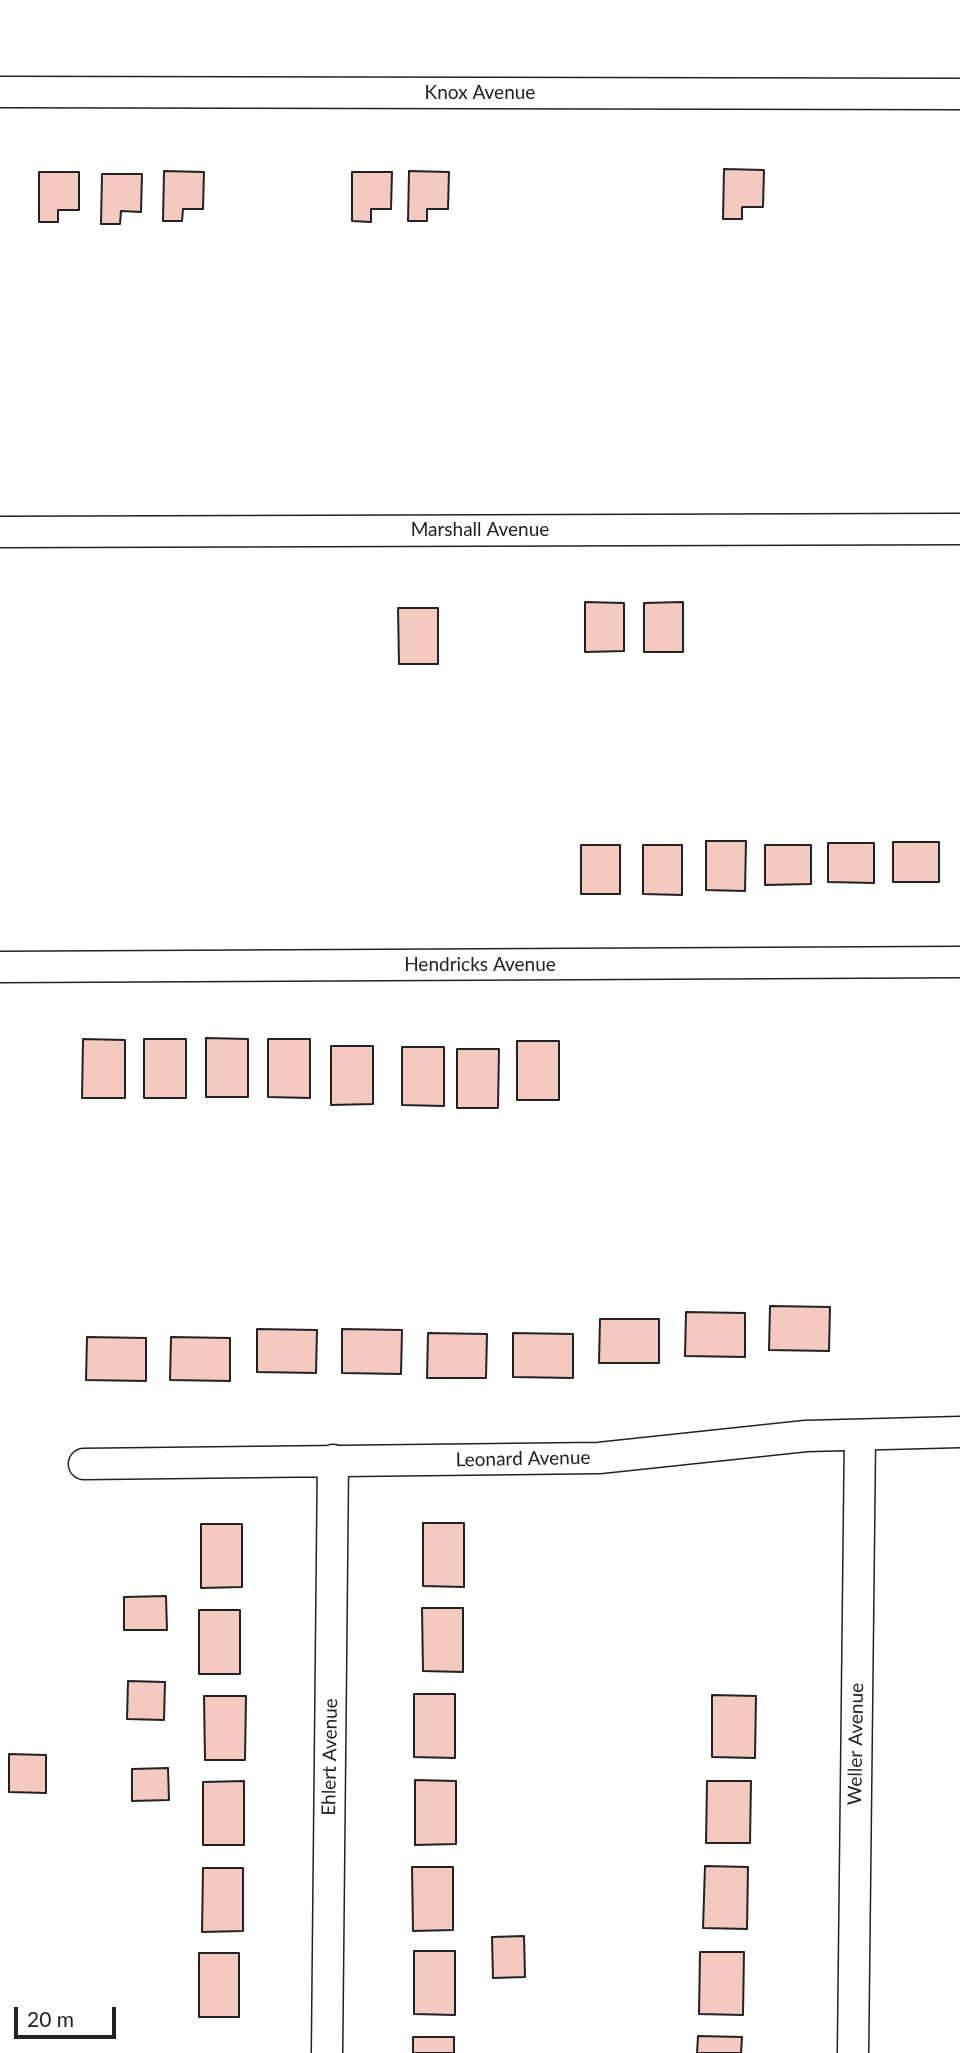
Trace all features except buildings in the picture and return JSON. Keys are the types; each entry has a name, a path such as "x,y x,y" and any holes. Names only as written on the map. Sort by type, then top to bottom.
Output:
{"street":[{"name":"Knox Avenue","path":"0,92 960,94"},
{"name":"Marshall Avenue","path":"0,532 960,529"},
{"name":"Hendricks Avenue","path":"0,967 960,962"},
{"name":"Leonard Avenue","path":"84,1464 600,1458 806,1436 960,1432"},
{"name":"Weller Avenue","path":"853,2053 860,1435"},
{"name":"Ehlert Avenue","path":"327,2053 333,1460"}]}
